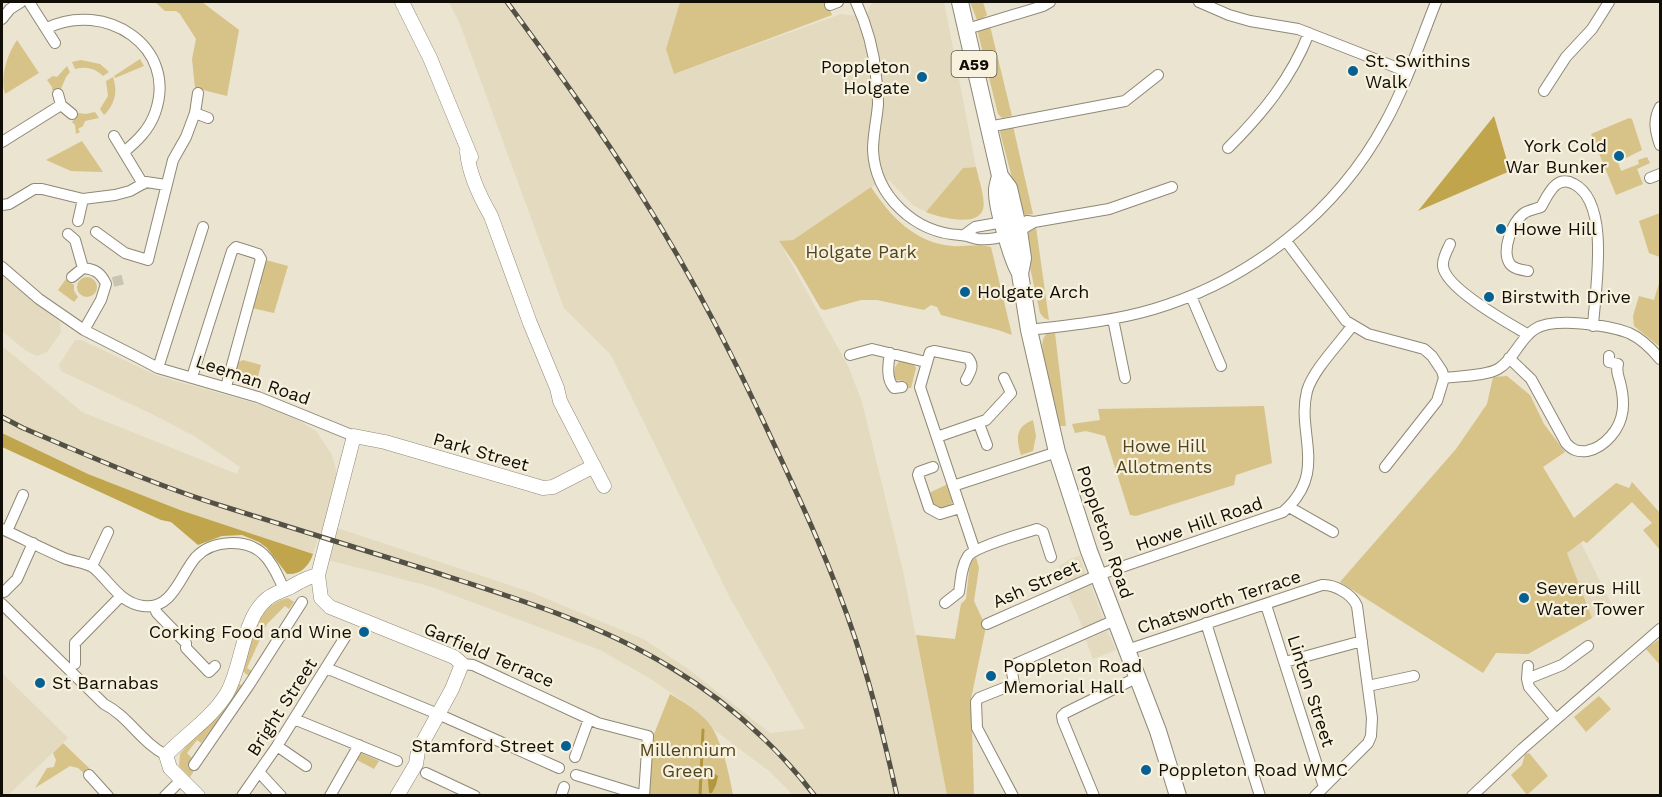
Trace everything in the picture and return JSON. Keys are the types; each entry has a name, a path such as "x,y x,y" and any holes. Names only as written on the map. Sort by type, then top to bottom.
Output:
{"main road":[{"name":"Poppleton Road","path":"960,2 1000,176 996,191 1011,227 1012,260 1020,274 1029,330 1057,452 1085,540 1158,731 1178,795"}],"street":[{"path":"2,19 10,9 21,2"},
{"path":"29,2 55,43"},
{"path":"402,2 430,58 467,152 483,203 491,216 530,323 557,388 585,441 591,460 604,486"},
{"path":"856,2 867,27 875,67 878,105 873,151 883,187 897,206 923,226 944,234 979,239 1011,227 1109,209 1172,187"},
{"path":"967,29 1050,2"},
{"path":"1199,2 1250,21 1298,29 1408,72"},
{"path":"1029,330 1113,319 1155,309 1191,296 1238,273 1286,241 1323,207 1356,169 1385,124 1436,2"},
{"path":"1544,91 1566,57 1592,28 1609,2"},
{"path":"47,28 72,19 99,18 132,34 148,51 158,74 158,101 148,127 140,138 124,152"},
{"path":"1228,148 1262,112 1281,87 1309,33"},
{"path":"988,127 1125,100 1158,75"},
{"path":"96,232 125,253 148,260 166,185 176,152 186,137 195,113 198,93"},
{"path":"58,94 61,105 72,114"},
{"path":"2,142 61,105"},
{"path":"1660,107 1655,125 1660,145"},
{"path":"195,113 208,118"},
{"path":"114,136 143,184"},
{"path":"1528,271 1515,267 1507,256 1513,227 1524,213 1541,207 1548,193 1558,183 1563,181 1576,184 1586,196 1598,230 1593,326"},
{"path":"2,205 9,204 34,189 83,199 115,195 150,182 166,185"},
{"path":"78,221 83,199"},
{"path":"158,368 203,227"},
{"path":"68,234 75,240 83,268"},
{"path":"1286,241 1352,326 1368,334 1424,349 1439,364 1444,378 1437,401 1385,467"},
{"path":"1450,244 1443,259 1443,266 1448,277 1470,298 1527,334"},
{"path":"192,377 232,251 236,247 258,254 261,259 226,387"},
{"name":"Leeman Road","path":"2,267 39,299 84,330 158,368 258,397 354,436"},
{"path":"72,277 83,268"},
{"path":"83,268 99,273 110,283 84,330"},
{"path":"1191,296 1221,366"},
{"path":"1113,319 1125,378"},
{"path":"1444,378 1492,372 1501,367 1527,334 1551,322 1593,326 1627,333 1644,342 1660,359"},
{"name":"Howe Hill Road","path":"1098,575 1276,515 1288,507 1304,480 1310,460 1305,408 1308,388 1319,369 1352,326"},
{"path":"850,354 872,349 928,357"},
{"path":"966,380 972,367 972,362 968,358 934,351 928,357 921,380 921,390 975,550"},
{"path":"890,353 888,362 890,382 894,388 903,387"},
{"path":"1509,358 1534,384 1566,443 1571,448 1581,451 1602,445 1610,438 1622,420 1623,400 1616,371 1618,364 1609,362 1609,356"},
{"path":"937,437 980,424 993,414 1009,396 1010,388 1004,378"},
{"path":"980,424 987,445"},
{"path":"166,755 218,705 226,693 253,618 267,599 299,580 319,587 354,436"},
{"name":"Park Street","path":"354,436 385,442 543,488 553,487 591,460"},
{"path":"953,486 1057,452"},
{"path":"933,467 919,472 918,475 929,508 940,514 960,508"},
{"path":"23,495 4,530 66,559 92,566 121,597 130,603 154,607 167,599 195,558 210,547 227,542 245,545 263,553 287,588"},
{"path":"1288,507 1334,532"},
{"path":"945,603 959,592 962,569 966,559 975,550 1037,529 1043,532 1051,557"},
{"path":"92,566 108,532"},
{"path":"4,592 17,579 33,543"},
{"name":"Ash Street","path":"987,624 1098,575"},
{"name":"Chatsworth Terrace","path":"1127,650 1322,585 1333,586 1356,601 1362,640"},
{"name":"Garfield Terrace","path":"319,587 330,608 454,657 462,664 472,665 589,719 648,736 645,795"},
{"path":"75,664 69,643 121,597"},
{"path":"194,765 302,602"},
{"path":"2,604 104,704 114,709 154,748 166,755 170,768 198,795"},
{"name":"Linton Street","path":"1266,605 1324,787"},
{"path":"154,607 186,643 186,648 209,672 215,666"},
{"path":"1013,795 977,728 975,706 979,698 1014,684 1011,666 1115,620"},
{"path":"1206,623 1260,795"},
{"path":"1472,795 1660,629"},
{"name":"Bright Street","path":"242,795 277,746 347,634"},
{"path":"1285,662 1362,640 1372,718 1371,736 1363,749 1315,795"},
{"path":"1527,679 1562,665 1588,646"},
{"path":"397,795 416,764 418,751 456,682 462,664"},
{"path":"1528,666 1529,687 1556,719"},
{"path":"326,668 438,714 559,768"},
{"path":"234,674 249,685"},
{"path":"1368,686 1414,676"},
{"path":"1094,795 1062,716 1138,677"},
{"path":"294,719 398,761"},
{"path":"575,757 589,719"},
{"path":"330,795 359,745"},
{"path":"277,746 306,766"},
{"path":"259,772 281,795"},
{"path":"426,772 475,795"},
{"path":"89,775 101,793"},
{"path":"576,775 645,795"},
{"path":"165,795 182,779"}],"shaded area":[{"path":"449,2 680,2 666,49 674,74 841,14 866,17 872,2 944,2 976,167 963,168 926,212 913,205 889,180 871,187 793,240 779,241 848,366 862,402 903,571 947,795 793,795 769,771 713,729 690,706 651,679 600,650 429,586 328,560 337,528 533,593 645,640 688,669 770,733 805,729 729,596 611,355 564,308 460,24"},
{"path":"1494,116 1510,171 1418,211"},
{"path":"2,276 60,322 61,332 47,352 37,356 25,350 2,331"},
{"path":"75,340 81,340 158,376 268,407 293,417 316,431 332,455 336,482 323,533 320,532 313,554 180,510 88,474 2,433 2,346 82,412 237,474 240,467 196,437 61,371 59,365"},
{"path":"2,433 88,474 180,510 313,554 307,566 300,571 287,574 267,548 242,535 222,536 198,545 171,522 161,520 2,447"},
{"path":"1581,543 1613,607 1592,618 1567,553"},
{"path":"1080,556 1086,575 1066,583 1059,566"},
{"path":"1091,585 1103,619 1083,628 1068,594"},
{"path":"1107,631 1116,650 1093,659 1086,640"},
{"path":"2,673 68,738 8,795 2,795"},
{"path":"713,773 718,776 712,793 709,793 708,780"}],"green space":[{"path":"155,2 202,2 239,30 227,96 195,88 192,59 196,39 180,14 176,11 165,11"},
{"path":"680,2 827,2 832,15 674,74 666,49"},
{"path":"970,2 983,2 987,15 977,20"},
{"path":"990,26 1012,116 1002,118 998,114 978,33 979,30"},
{"path":"17,40 39,73 5,94 3,80 5,66"},
{"path":"140,59 144,66 115,78 114,76"},
{"path":"81,60 100,64 109,72 103,76 90,68 75,69 72,62"},
{"path":"67,66 70,72 61,89 52,90 47,80 53,76 57,77"},
{"path":"113,77 114,98 111,107 104,115 100,109 108,96 106,81"},
{"path":"95,112 99,118 85,121 78,129 80,132 76,134 75,125 72,122 78,113"},
{"path":"1629,118 1632,119 1642,150 1618,162 1621,171 1639,164 1638,160 1647,157 1650,163 1637,169 1643,184 1616,195 1591,134"},
{"path":"1013,126 1033,214 1025,215 1021,212 1000,132 1001,129"},
{"path":"82,141 103,172 71,171 46,160"},
{"path":"976,167 983,200 980,215 966,220 957,220 926,212 963,168"},
{"name":"Holgate Park","path":"871,187 905,227 927,240 953,246 991,247 1012,335 941,315 937,307 931,305 924,310 877,300 861,300 825,310 821,309 779,241 793,240"},
{"path":"1660,213 1660,257 1649,253 1639,221"},
{"path":"1032,226 1036,227 1049,320 1040,313 1024,240"},
{"path":"266,260 288,266 274,313 252,308 261,285"},
{"path":"87,277 94,280 97,287 94,294 87,297 80,294 77,287 80,280"},
{"path":"66,279 74,285 74,291 78,297 74,302 58,290"},
{"path":"1660,280 1660,347 1634,326 1633,316 1639,296 1654,300"},
{"path":"1049,332 1055,333 1066,426 1060,426 1045,369 1042,347 1045,335"},
{"path":"901,359 912,362 916,368 911,388 908,388 905,381 893,380 895,367"},
{"path":"243,360 261,365 255,388 235,380 237,363"},
{"path":"1507,376 1530,395 1544,424 1565,452 1543,467 1574,518 1616,483 1629,488 1632,482 1660,513 1660,550 1643,530 1652,523 1632,502 1587,543 1583,541 1567,553 1592,618 1528,654 1496,653 1483,673 1340,582 1456,449 1487,404 1493,377"},
{"name":"Howe Hill Allotments","path":"1264,406 1272,463 1236,475 1234,485 1136,516 1130,515 1105,436 1086,431 1075,433 1072,424 1100,420 1098,409"},
{"path":"1033,420 1036,436 1033,451 1021,455 1018,434 1023,426"},
{"path":"948,484 953,501 950,507 933,508 929,496 931,492"},
{"path":"976,557 979,568 974,601 986,627 971,699 974,795 947,795 916,635 955,639 961,604 966,599 970,562"},
{"path":"288,598 294,602 289,609 285,606 267,624 247,668 252,671 249,676 241,670 255,627 268,609"},
{"path":"1658,640 1660,642 1660,665 1646,649"},
{"path":"240,684 242,687 239,692 201,743 197,740 187,753 192,758 188,767 194,771 190,777 179,766 180,754"},
{"name":"Millennium Green","path":"670,694 695,710 710,725 718,738 733,795 649,796 654,734"},
{"path":"1599,696 1611,709 1586,732 1574,717"},
{"path":"63,743 90,769 85,774 78,768 70,766 35,788 47,768 54,767 56,760 53,753"},
{"path":"361,753 379,761 374,769 357,760"},
{"path":"1529,753 1548,776 1527,795 1511,775 1522,765 1525,754"}],"waterway":[{"path":"700,796 703,730"}],"tunnel":[{"path":"113,282 125,279"}],"railway":[{"path":"507,2 559,73 641,195 694,285 743,379 806,514 846,613 873,697 897,796"},
{"path":"2,417 75,450 181,492 495,592 585,624 614,637 670,667 730,709 784,759 815,796"}],"place":[{"name":"St. Swithins Walk","path":"1353,71"},
{"name":"Poppleton Holgate","path":"922,77"},
{"name":"York Cold War Bunker","path":"1619,156"},
{"name":"Howe Hill","path":"1501,229"},
{"name":"Holgate Arch","path":"965,292"},
{"name":"Birstwith Drive","path":"1489,297"},
{"name":"Severus Hill Water Tower","path":"1524,598"},
{"name":"Corking Food and Wine","path":"364,632"},
{"name":"Poppleton Road Memorial Hall","path":"991,676"},
{"name":"St Barnabas","path":"40,683"},
{"name":"Stamford Street","path":"566,746"},
{"name":"Poppleton Road WMC","path":"1146,770"}]}
